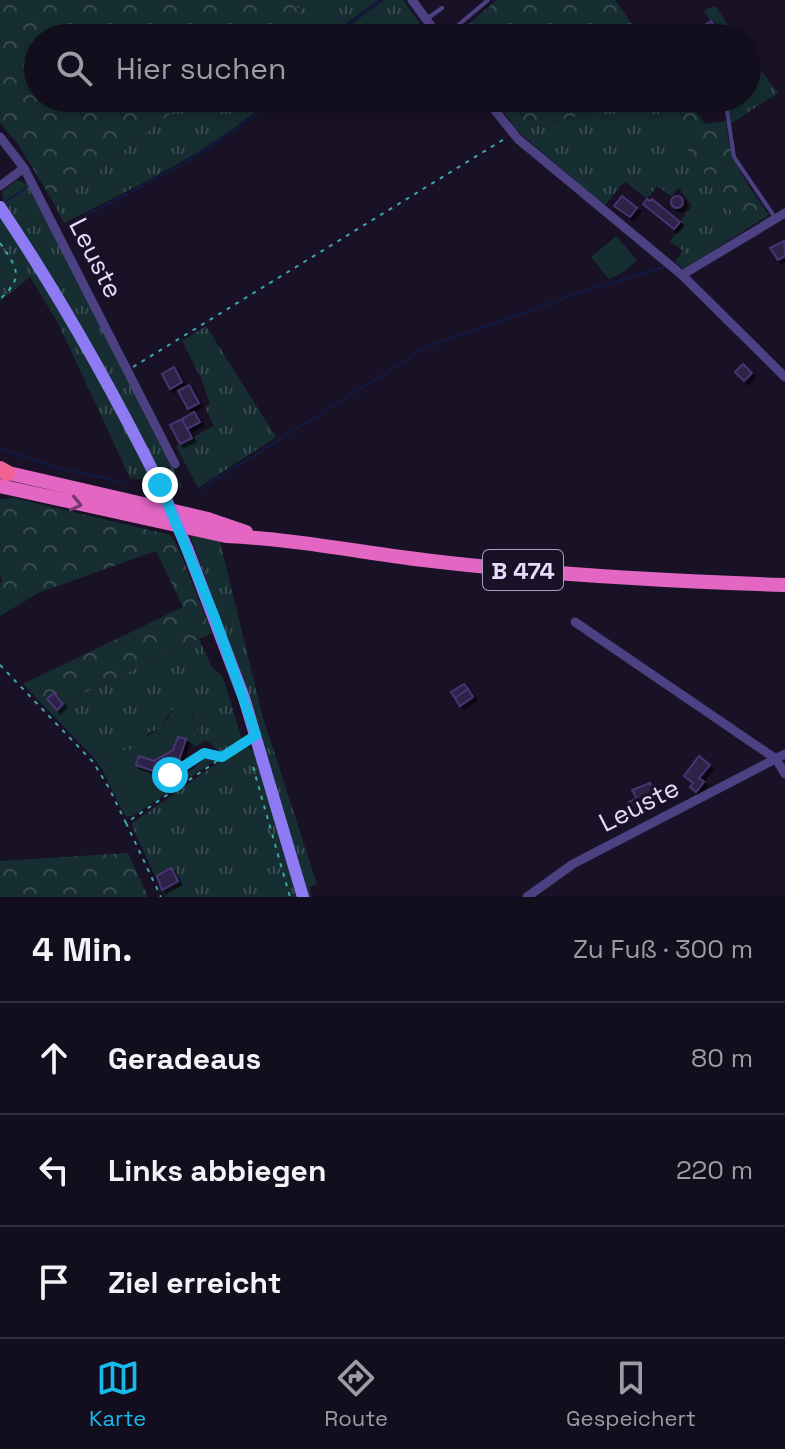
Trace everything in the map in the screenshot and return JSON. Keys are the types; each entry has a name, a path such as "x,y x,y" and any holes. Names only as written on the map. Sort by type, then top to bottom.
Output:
{"highway":[{"name":"B 474","path":"2,475 208,519 262,537 432,561 617,579 785,585"}],"main road":[{"path":"0,207 91,352 160,485 225,644 256,735 303,897"}],"street":[{"path":"412,0 430,24"},
{"path":"496,112 513,133 682,275 785,377"},
{"name":"Leuste","path":"0,137 24,168 175,464"},
{"path":"0,186 24,168"},
{"path":"682,275 780,216"},
{"path":"575,622 780,757 785,774"},
{"name":"Leuste","path":"527,897 573,864 780,757"}],"lane":[{"path":"458,24 488,0"},
{"path":"426,19 442,8"},
{"path":"727,112 734,157 780,216"},
{"path":"170,775 204,753 222,757 256,735"}],"path":[{"path":"129,369 513,133"},
{"path":"0,243 16,270 17,280 0,299"},
{"path":"0,665 103,776 161,897"},
{"path":"126,823 222,757"},
{"path":"254,761 253,770 290,897"}],"green space":[{"path":"0,0 285,0 302,10 284,24 24,24 24,112 172,112 55,205 18,144 0,123"},
{"path":"285,0 378,0 345,24 284,24 301,10"},
{"path":"384,0 403,0 420,24 352,24"},
{"path":"497,0 615,0 632,24 469,24"},
{"path":"716,7 728,24 712,24 704,11"},
{"path":"761,71 778,93 761,104"},
{"path":"172,112 254,112 198,152 64,223 55,205"},
{"path":"504,112 593,112 518,131"},
{"path":"594,112 660,112 745,230 684,269 675,262 683,251 670,241 683,225 680,222 692,206 679,188 671,196 657,186 647,199 625,181 604,206 518,131"},
{"path":"660,112 696,112 705,124 726,121 735,160 769,215 745,230"},
{"path":"729,112 749,112 730,124"},
{"path":"17,180 29,184 183,488 167,485 89,342 4,204 2,192"},
{"path":"0,215 51,291 153,481 130,478 58,323 30,277 0,301"},
{"path":"616,236 637,260 621,274 609,279 591,257"},
{"path":"206,326 276,437 198,488 176,446 214,426 205,407 210,404 201,378 182,341"},
{"path":"14,498 170,535 178,547 212,633 64,702 54,692 46,699 97,754 93,757 23,684 183,607 156,551 38,593 0,616 0,499"},
{"path":"189,533 219,538 263,718 317,884 309,887 312,897 307,897 260,729"},
{"path":"199,639 212,667 223,677 242,740 223,754 198,732 194,720 195,701 173,709 160,729 148,733 138,749 97,754 45,699 54,692 64,702"},
{"path":"196,701 196,710 192,715 196,731 207,740 196,746 178,737 173,750 154,761 139,756 136,764 151,770 150,775 176,783 204,759 216,760 133,816 125,816 93,757 138,748 143,739 161,727 176,706"},
{"path":"242,746 248,746 257,754 298,897 165,897 131,824"},
{"path":"128,853 148,897 0,897 0,861"}],"building":[{"path":"622,196 637,208 630,217 614,206"},
{"path":"672,197 682,197 682,207 672,207"},
{"path":"647,199 652,199 680,222 674,229 643,204"},
{"path":"784,241 785,256 778,260 770,248"},
{"path":"743,364 752,373 744,381 735,372"},
{"path":"174,367 182,382 170,389 162,374"},
{"path":"189,385 199,403 188,409 178,391"},
{"path":"194,412 200,422 187,429 182,419"},
{"path":"182,419 192,438 180,444 170,425"},
{"path":"464,684 468,689 455,698 451,692"},
{"path":"468,689 473,697 460,706 455,698"},
{"path":"54,693 63,704 57,710 47,699"},
{"path":"178,737 186,739 178,763 160,773 136,765 139,756 154,761 173,750"},
{"path":"699,756 710,765 699,778 704,782 696,792 690,787 693,783 684,776"},
{"path":"650,783 656,794 639,803 632,790"},
{"path":"637,798 643,809 635,813 629,802"},
{"path":"171,868 178,881 162,890 157,876"}],"waterway":[{"path":"349,24 381,0"},
{"path":"66,225 149,183 227,136 259,112"},
{"path":"6,201 25,189"},
{"path":"202,492 204,487 427,347 663,267"},
{"path":"0,449 57,468 124,482"}],"route":[{"path":"160,485 215,618 256,735 222,757 204,753 170,775"}]}
